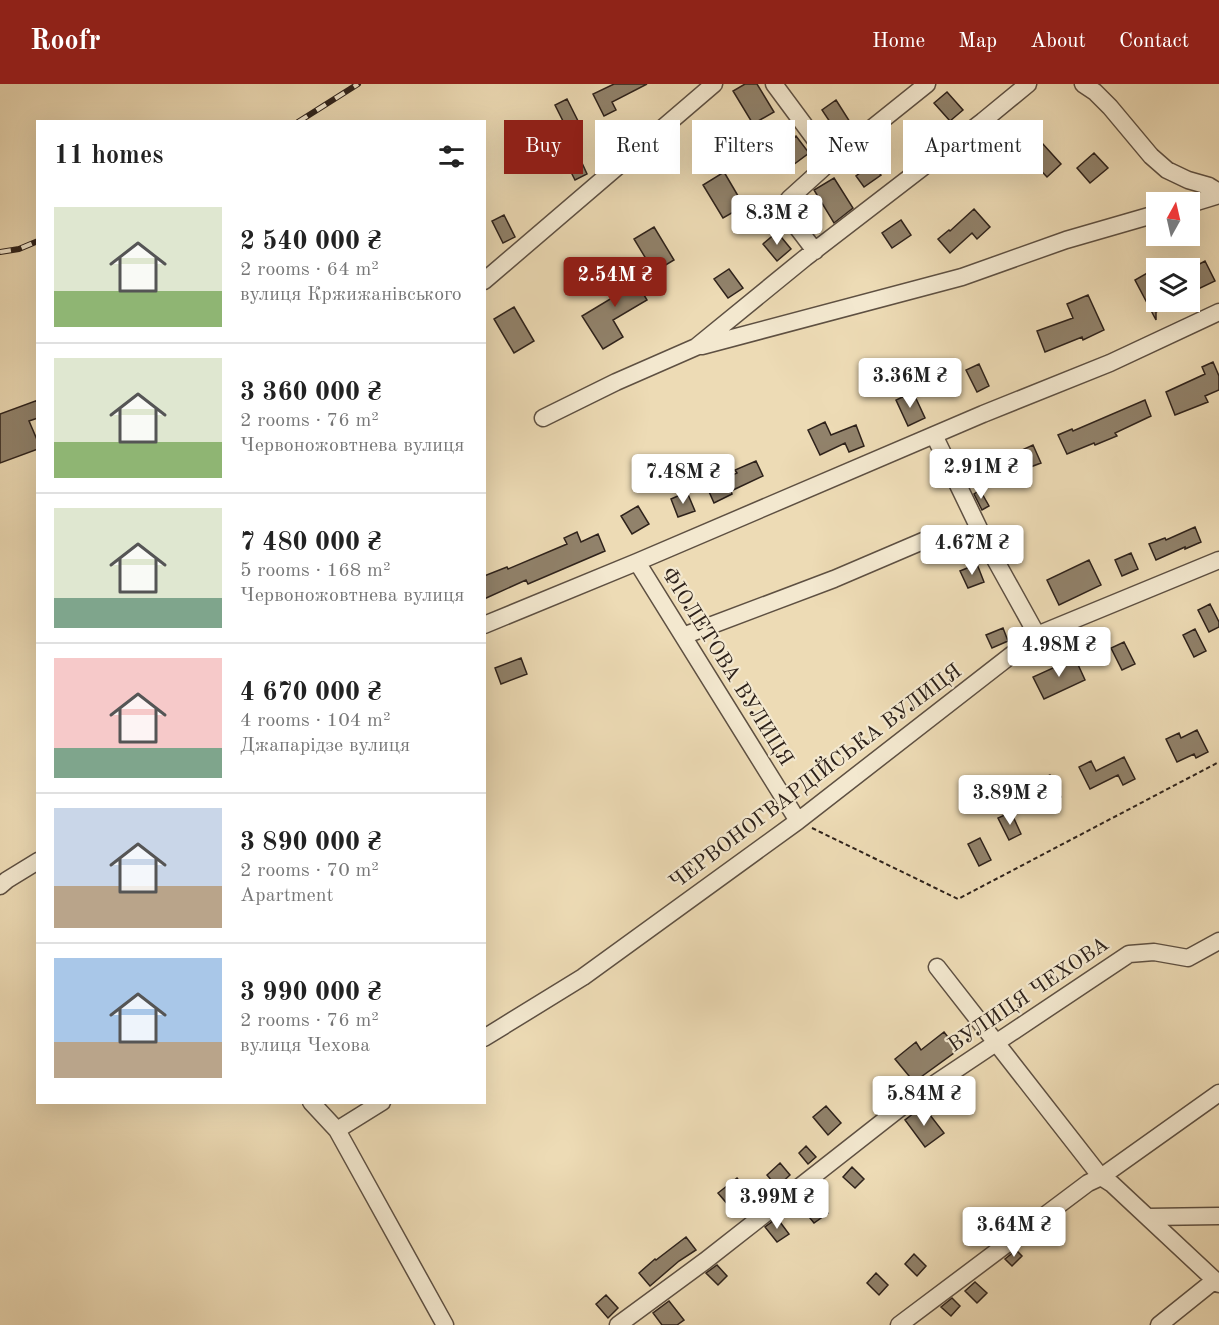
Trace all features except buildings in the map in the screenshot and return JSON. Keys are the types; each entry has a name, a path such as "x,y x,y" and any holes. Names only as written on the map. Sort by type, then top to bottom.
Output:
{"street":[{"path":"486,279 714,84"},
{"path":"774,84 807,129"},
{"path":"882,120 927,84"},
{"path":"696,347 815,251 983,122 1028,84"},
{"path":"1083,84 1102,99 1151,156 1167,170 1188,180 1209,186 1219,194"},
{"path":"815,251 787,214 789,199 817,174"},
{"path":"1200,201 1219,194"},
{"path":"543,418 616,382 696,347 962,277 1066,240 1146,217"},
{"path":"486,624 1110,363 1219,312"},
{"path":"934,435 986,543 1037,635"},
{"path":"683,636 834,579 937,535 986,543"},
{"name":"ЧЕРВОНОГВАРДІЙСЬКА ВУЛИЦЯ","path":"486,1037 583,977 798,821 1037,635 1219,560"},
{"name":"ФІОЛЕТОВА ВУЛИЦЯ","path":"637,562 798,821"},
{"path":"0,886 36,862"},
{"name":"ВУЛИЦЯ ЧЕХОВА","path":"618,1325 705,1261 909,1101 1129,954 1154,952 1188,958 1219,941"},
{"path":"937,967 997,1043 1095,1180 1113,1184 1217,1282 1159,1325"},
{"path":"899,1325 1095,1180 1219,1093"},
{"path":"314,1104 337,1130 445,1325"},
{"path":"337,1130 379,1104"},
{"path":"1148,1217 1219,1216"}],"path":[{"path":"798,821 958,899 1219,762"}],"railway":[{"path":"301,120 358,84"},
{"path":"0,252 19,249 36,242"}]}
